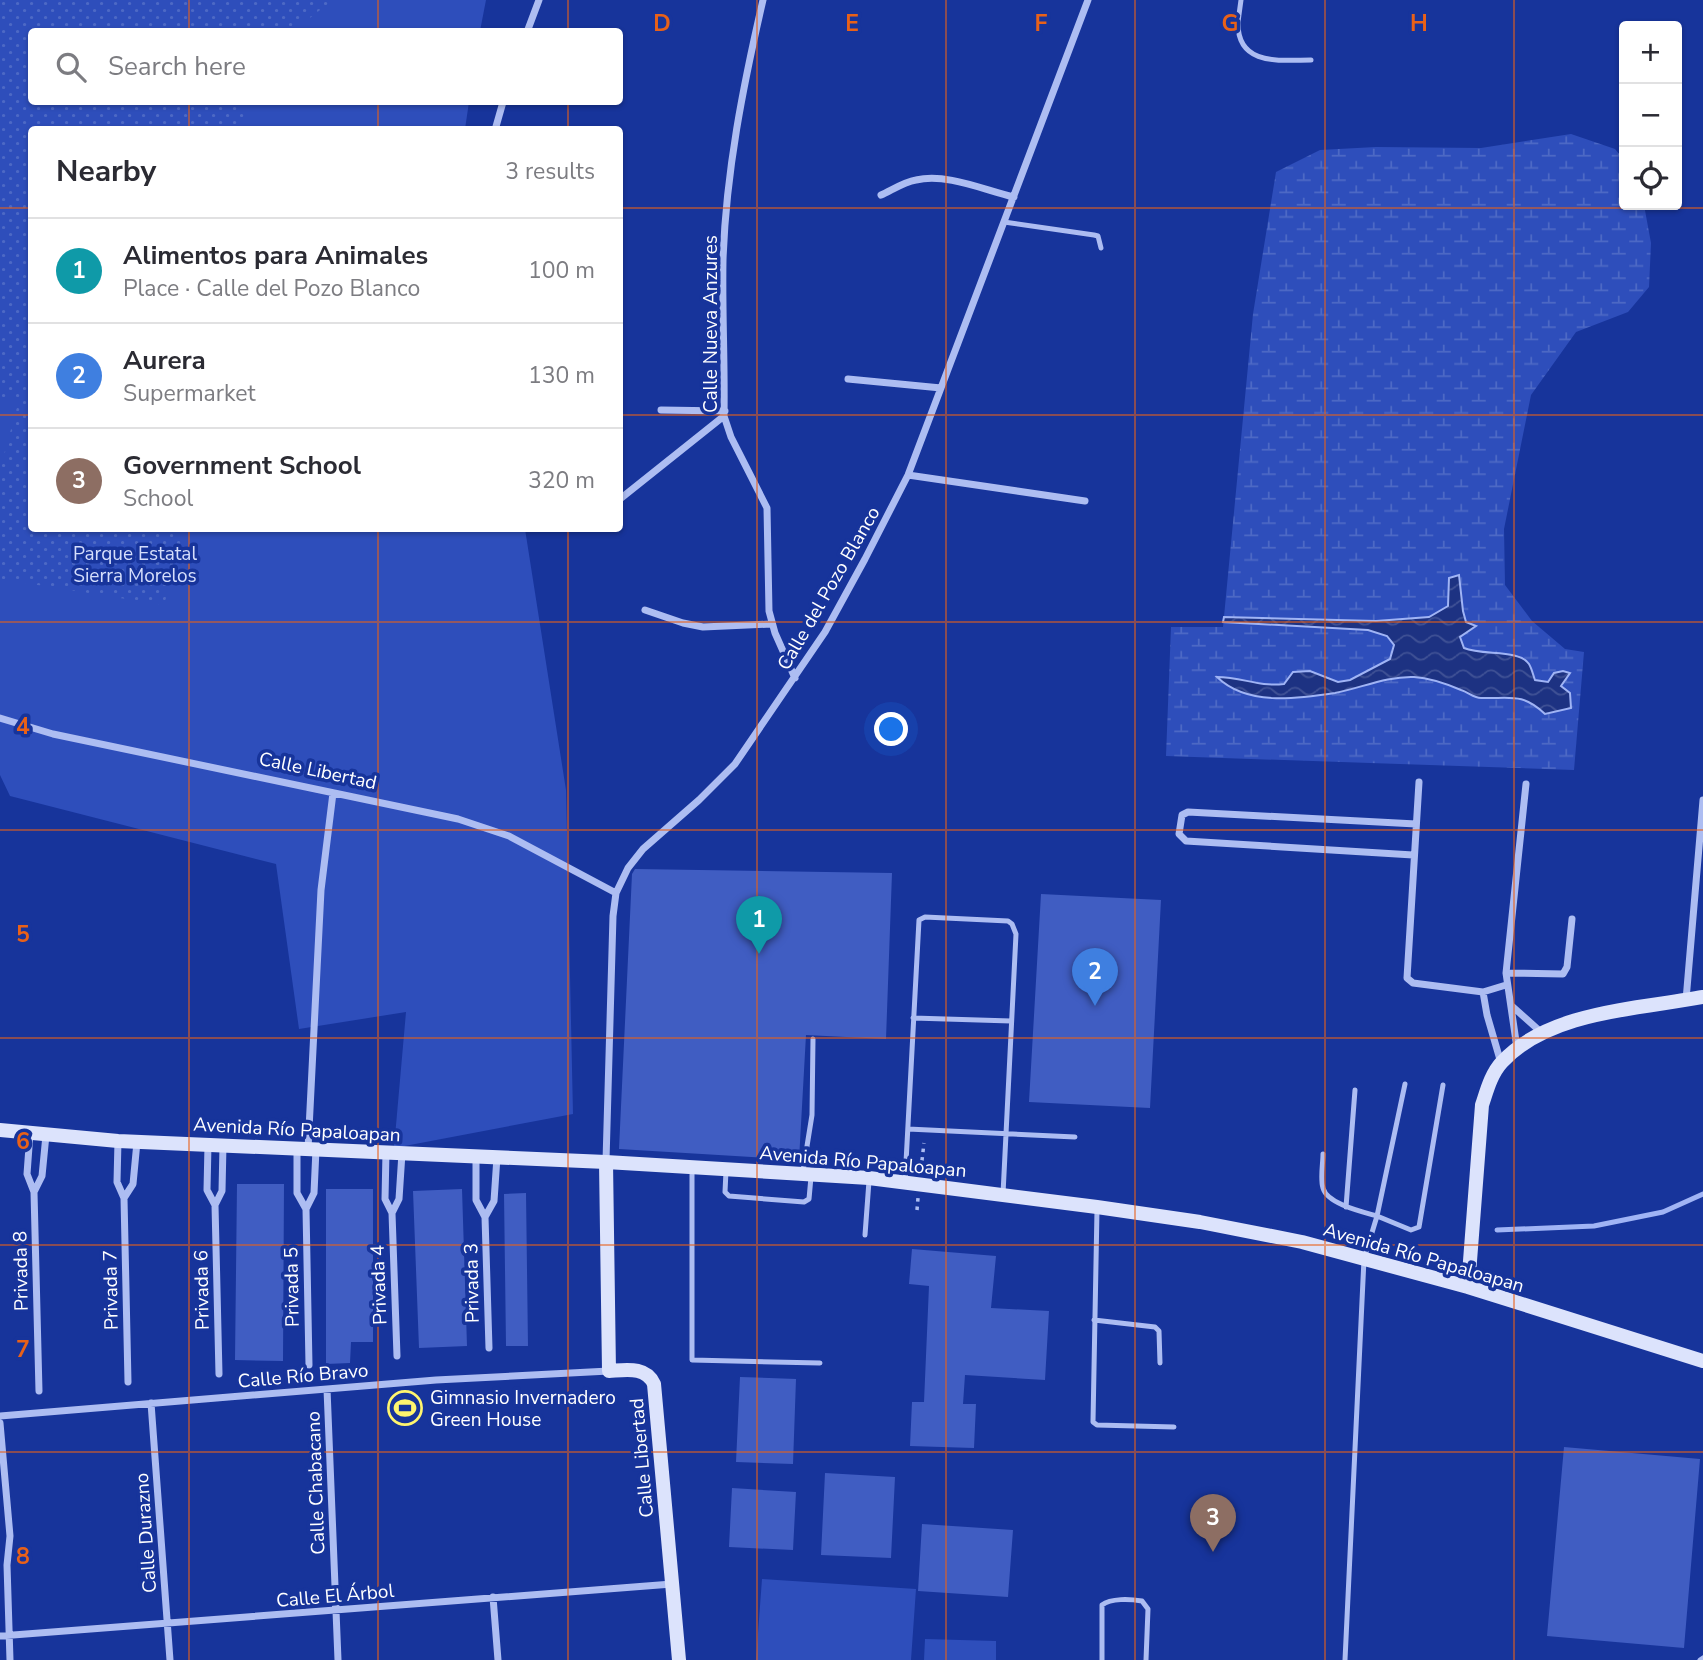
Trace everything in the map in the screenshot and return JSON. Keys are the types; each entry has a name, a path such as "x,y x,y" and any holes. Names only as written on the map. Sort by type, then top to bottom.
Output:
{"main road":[{"path":"1468,1287 1482,1105 1491,1080 1501,1063 1542,1033 1576,1020 1703,997"},
{"name":"Avenida Río Papaloapan","path":"0,1130 118,1141 606,1162 869,1178 1097,1206 1246,1230 1364,1259 1468,1287 1703,1361"},
{"path":"606,1162 609,1371"},
{"name":"Calle Libertad","path":"609,1371 638,1370 647,1374 654,1384 679,1660"}],"street":[{"path":"528,28 539,0"},
{"name":"Calle Nueva Anzures","path":"762,0 736,127 725,227 724,414 731,437 767,508 767,596 771,624 795,678"},
{"name":"Calle del Pozo Blanco","path":"606,1162 613,916 616,893 628,868 643,849 706,794 734,764 825,632 865,559 908,475 1088,0"},
{"path":"496,126 502,105"},
{"path":"881,195 915,180 931,178 1014,197"},
{"path":"848,379 941,388"},
{"path":"662,410 724,414"},
{"path":"623,497 724,414"},
{"path":"908,475 1085,502"},
{"path":"645,610 703,627 771,624"},
{"name":"Calle Libertad","path":"0,718 53,734 458,819 509,836 616,893"},
{"path":"1419,782 1406,978 1413,984 1483,992 1506,985"},
{"path":"1517,1049 1506,973 1527,784"},
{"path":"307,1149 321,890 333,793"},
{"path":"1686,1000 1703,800"},
{"path":"1413,855 1186,841 1180,834 1180,819 1188,812 1416,824"},
{"path":"1506,973 1563,974 1567,967 1572,919"},
{"path":"1483,992 1501,1063"},
{"path":"1512,1006 1542,1033"},
{"name":"Privada 8","path":"30,1133 27,1174 34,1192 39,1391"},
{"name":"Privada 8","path":"34,1192 42,1176 46,1135"},
{"name":"Privada 7","path":"118,1141 117,1182 124,1198 128,1382"},
{"name":"Privada 7","path":"124,1198 134,1184 137,1142"},
{"name":"Privada 6","path":"208,1144 208,1190 215,1205 219,1374"},
{"name":"Privada 6","path":"215,1205 222,1191 223,1145"},
{"name":"Privada 5","path":"306,1209 297,1193 307,1149"},
{"name":"Privada 5","path":"307,1149 314,1193 306,1209 309,1365"},
{"name":"Privada 4","path":"386,1152 385,1199 391,1213 397,1356"},
{"name":"Privada 4","path":"391,1213 399,1199 402,1153"},
{"name":"Privada 3","path":"476,1156 477,1200 485,1217 489,1348"},
{"name":"Privada 3","path":"485,1217 494,1200 497,1157"},
{"name":"Calle Río Bravo","path":"0,1416 436,1380 609,1371"},
{"name":"Calle Chabacano","path":"327,1389 338,1660"},
{"name":"Calle Durazno","path":"151,1404 170,1660"},
{"path":"0,1423 10,1536 7,1566 10,1660"},
{"name":"Calle El Árbol","path":"0,1636 672,1584"},
{"path":"493,1597 498,1660"}],"lane":[{"path":"1241,0 1239,32 1245,46 1254,55 1267,61 1311,60"},
{"path":"1004,222 1098,236 1101,248"},
{"path":"905,1181 919,920 925,917 1008,921 1015,928 1003,1194"},
{"path":"913,1018 1012,1021"},
{"path":"726,1169 725,1192 729,1196 804,1202 809,1197 807,1174 812,1115 813,1039"},
{"path":"1345,1660 1364,1259 1377,1216 1405,1084"},
{"path":"1323,1154 1323,1188 1327,1196 1346,1207 1411,1230 1419,1227 1443,1085"},
{"path":"1346,1207 1355,1090"},
{"path":"908,1129 1074,1138"},
{"path":"692,1167 692,1360 820,1363"},
{"path":"865,1235 869,1178"},
{"path":"1097,1206 1093,1422 1097,1425 1174,1427"},
{"path":"1094,1320 1155,1327 1159,1331 1160,1363"},
{"path":"1102,1660 1101,1605 1108,1601 1137,1600 1142,1601 1148,1609 1146,1660"}],"green space":[{"path":"0,0 486,0 481,28 28,28 28,105 469,105 465,126 28,126 28,532 525,532 566,790 573,1114 394,1148 406,1012 299,1029 276,864 10,796 0,775"},
{"name":"Parque Estatal Sierra Morelos","path":"0,0 333,0 297,28 28,28 28,105 247,105 246,126 28,126 28,532 184,532 164,605 0,579 0,469 19,400 0,398"},
{"path":"1571,134 1615,149 1619,154 1619,210 1645,210 1651,243 1649,287 1628,312 1576,332 1531,395 1504,529 1505,585 1532,621 1565,649 1584,652 1574,770 1166,756 1171,627 1223,627 1253,314 1276,172 1320,150 1376,147 1481,148"},
{"path":"762,1579 916,1589 911,1660 756,1660"},
{"path":"925,1639 996,1641 996,1660 924,1660"}],"water":[{"path":"1459,575 1466,622 1476,626 1460,637 1464,648 1509,654 1524,659 1535,680 1548,682 1554,673 1570,673 1561,686 1570,693 1571,708 1545,714 1522,700 1478,698 1444,684 1414,677 1384,680 1335,693 1273,698 1243,693 1217,677 1284,684 1293,672 1310,671 1338,682 1350,680 1390,659 1394,645 1387,636 1368,630 1223,622 1224,617 1376,621 1429,617 1448,606 1449,578"}],"building":[{"path":"635,869 892,873 886,1039 806,1035 799,1160 619,1149 632,874"},
{"path":"1041,894 1161,900 1150,1108 1029,1102"},
{"path":"237,1184 284,1184 283,1361 235,1360"},
{"path":"326,1189 373,1189 373,1342 351,1342 350,1363 326,1364"},
{"path":"462,1189 467,1346 419,1348 413,1191"},
{"path":"526,1193 528,1346 506,1346 504,1194"},
{"path":"912,1249 996,1256 991,1308 1049,1311 1045,1380 965,1375 963,1404 976,1404 974,1448 910,1446 912,1402 924,1402 929,1286 909,1284"},
{"path":"740,1377 796,1379 793,1464 736,1462"},
{"path":"1564,1447 1700,1459 1684,1648 1547,1636"},
{"path":"825,1473 895,1477 891,1558 821,1555"},
{"path":"732,1488 796,1492 793,1550 729,1547"},
{"path":"922,1524 1013,1530 1008,1597 918,1591"}],"waterway":[{"path":"1497,1230 1594,1226 1663,1212 1703,1194"}],"place":[{"name":"Alimentos para Animales","path":"759,954"},
{"name":"Aurera","path":"1095,1006"},
{"name":"Gimnasio Invernadero Green House","path":"405,1408"},
{"name":"Government School","path":"1213,1552"}]}
